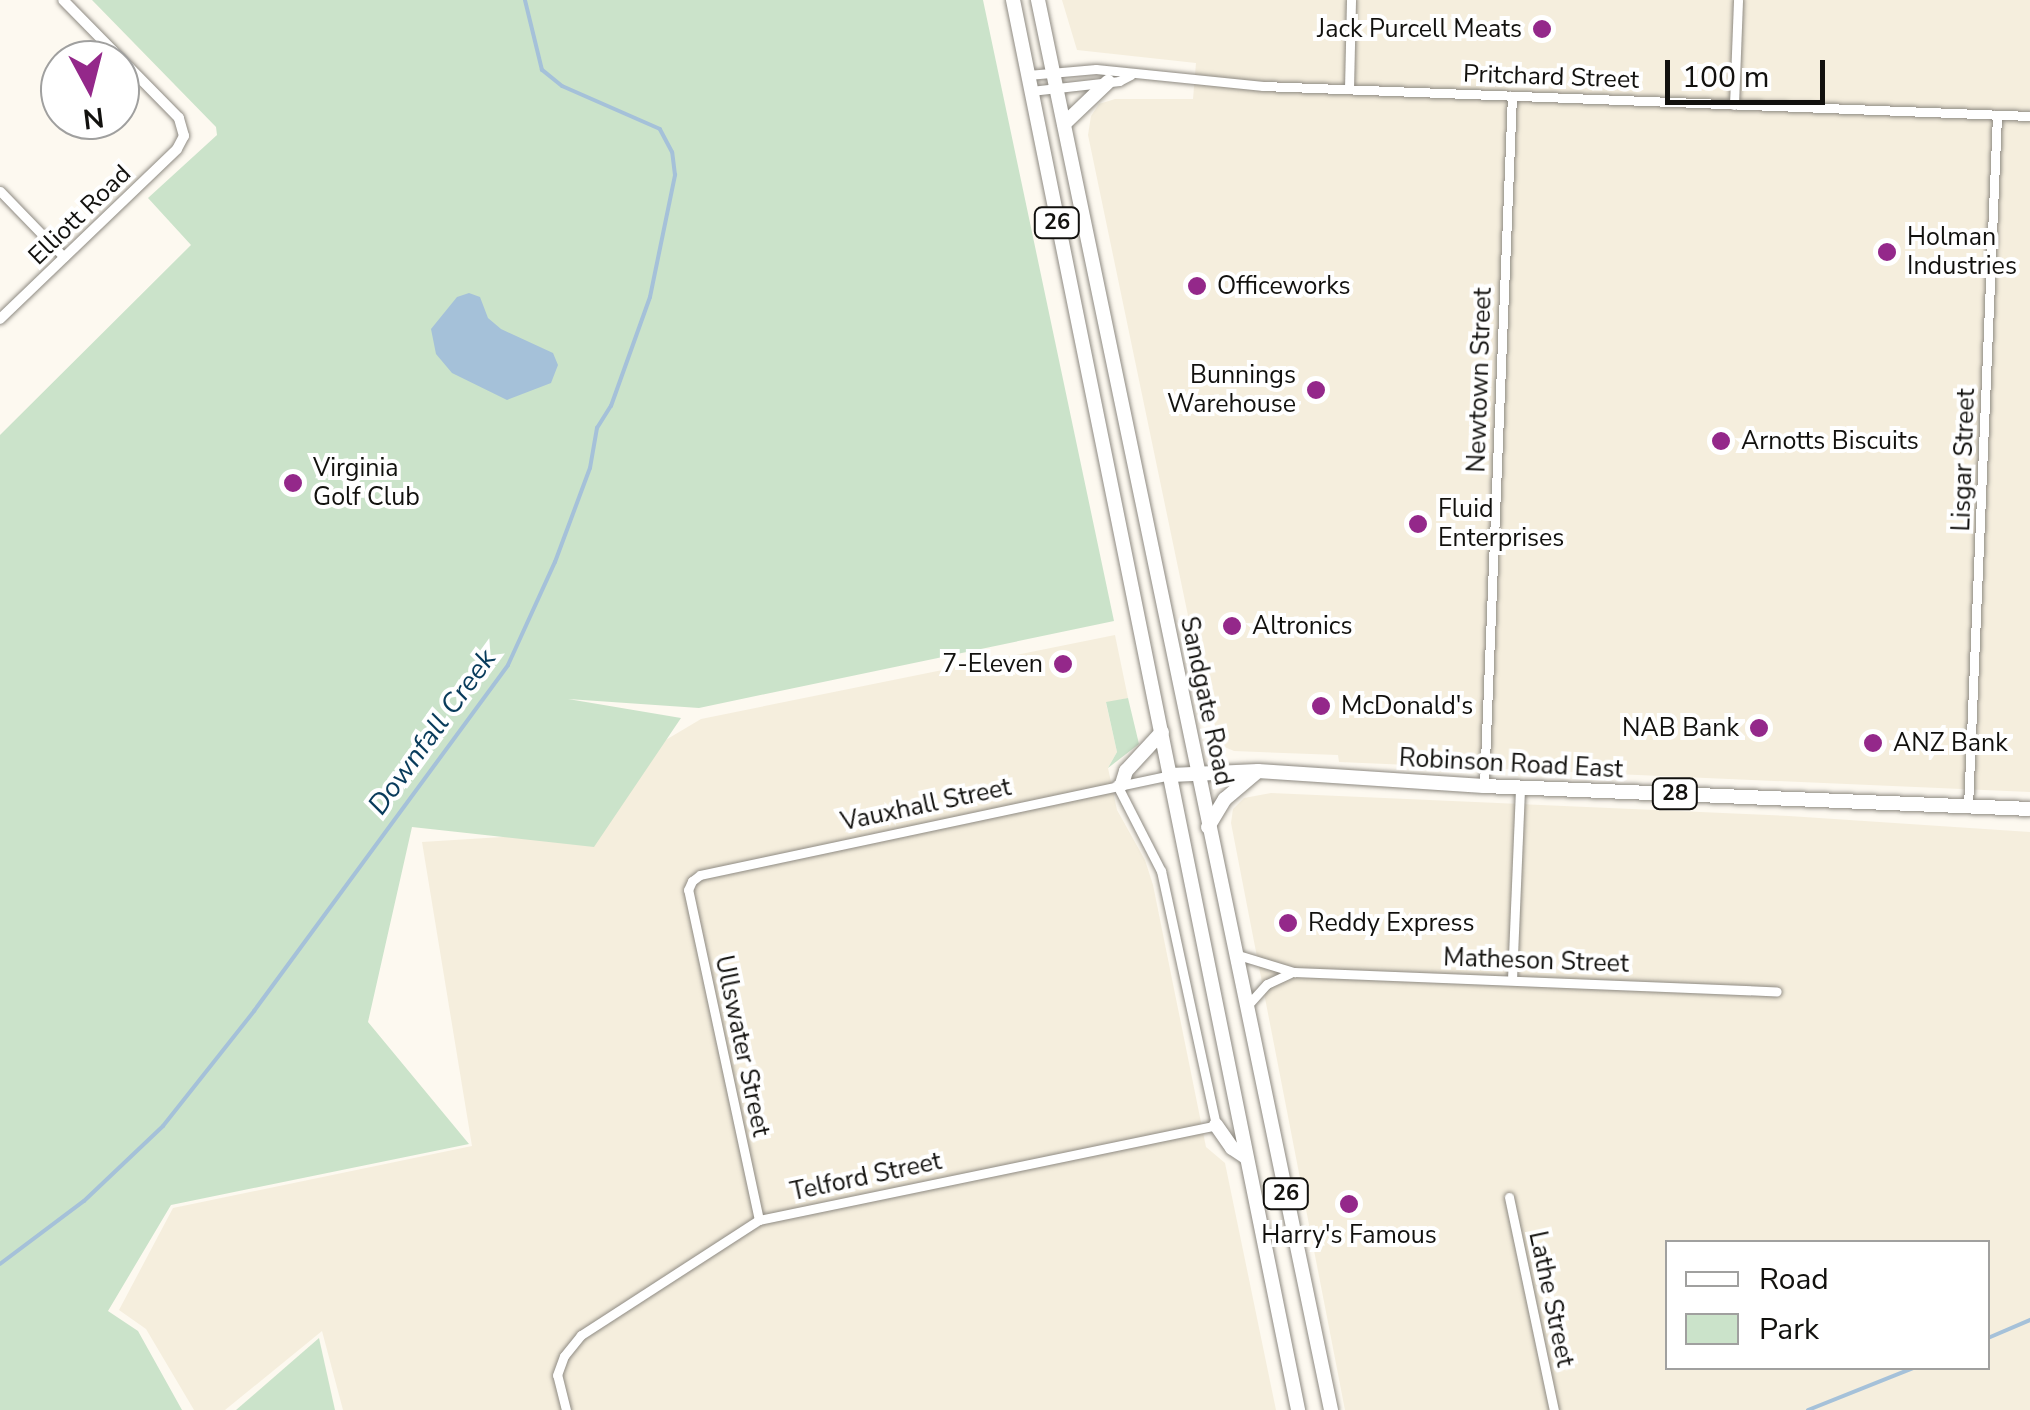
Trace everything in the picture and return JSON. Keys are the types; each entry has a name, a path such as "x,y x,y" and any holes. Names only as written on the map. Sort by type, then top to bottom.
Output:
{"main road":[{"name":"Sandgate Road","path":"1013,0 1298,1410"},
{"name":"Sandgate Road","path":"1038,0 1331,1410"},
{"path":"1064,124 1108,82"},
{"path":"1119,784 1162,732"},
{"path":"1208,827 1225,799 1258,771"},
{"name":"Robinson Road East","path":"1171,775 1258,771 1520,788 2030,809"},
{"path":"1216,1125 1232,1148 1246,1156"}],"street":[{"name":"Elliott Road","path":"0,319 180,147 184,136 179,118 64,0"},
{"path":"1349,89 1351,0"},
{"path":"1734,104 1738,0"},
{"name":"Pritchard Street","path":"1031,90 1054,78 1108,70 1131,75 1349,89 2030,116"},
{"name":"Pritchard Street","path":"1028,74 1108,82 1131,75"},
{"name":"Newtown Street","path":"1484,786 1512,96"},
{"name":"Lisgar Street","path":"1968,807 1997,115"},
{"path":"0,191 64,257"},
{"name":"Vauxhall Street","path":"692,881 700,875 1171,775"},
{"path":"1119,784 1161,871 1216,1125"},
{"path":"1512,980 1520,788"},
{"name":"Ullswater Street","path":"692,881 688,890 759,1220"},
{"name":"Matheson Street","path":"1235,954 1294,972 1777,991"},
{"path":"1246,1007 1272,980 1294,972"},
{"name":"Telford Street","path":"566,1410 558,1375 564,1356 581,1335 759,1220 1216,1125"},
{"name":"Lathe Street","path":"1509,1197 1554,1410"}],"shaded area":[{"path":"1062,0 2030,0 2030,792 1339,762 1338,755 1234,751 1220,745 1196,654 1088,135 1091,116 1099,104 1115,99 1193,99 1196,63 1077,50"},
{"path":"1115,635 1128,698 1106,703 1117,752 1108,768 1117,810 1145,860 1153,885 1206,1147 1225,1163 1276,1410 343,1410 322,1331 225,1410 194,1410 146,1329 119,1310 173,1208 472,1146 422,842 549,834 632,760 701,719"},
{"path":"1271,793 1789,816 2030,832 2030,1410 1345,1410 1231,823 1233,809 1244,798"}],"green space":[{"name":"Virginia Golf Club","path":"92,0 983,0 1114,621 699,708 568,699 681,718 594,847 412,827 368,1022 469,1144 171,1205 108,1311 138,1331 182,1410 0,1410 0,435 191,245 148,198 217,135 216,127 140,49 140,40 131,40"},
{"path":"1128,698 1139,744 1108,768 1117,752 1106,702"},
{"path":"319,1338 335,1410 236,1410"}],"water":[{"path":"469,293 480,297 488,318 501,329 553,353 558,365 551,383 507,400 452,373 436,354 431,329 457,297"}],"waterway":[{"name":"Downfall Creek","path":"0,1264 84,1201 163,1126 254,1011 508,665 555,562 590,468 597,428 611,406 650,297 675,175 672,152 660,129 562,86 542,70 525,0"},
{"path":"1990,1337 2030,1320"},
{"path":"1808,1410 1908,1370"}],"place":[{"name":"Jack Purcell Meats","path":"1542,29"},
{"name":"Holman Industries","path":"1887,252"},
{"name":"Officeworks","path":"1197,286"},
{"name":"Bunnings Warehouse","path":"1316,390"},
{"name":"Arnotts Biscuits","path":"1721,441"},
{"name":"Virginia Golf Club","path":"293,483"},
{"name":"Fluid Enterprises","path":"1418,524"},
{"name":"Altronics","path":"1232,626"},
{"name":"7-Eleven","path":"1063,664"},
{"name":"McDonald's","path":"1321,706"},
{"name":"NAB Bank","path":"1759,728"},
{"name":"ANZ Bank","path":"1873,743"},
{"name":"Reddy Express","path":"1288,923"},
{"name":"Harry's Famous","path":"1349,1204"}]}
